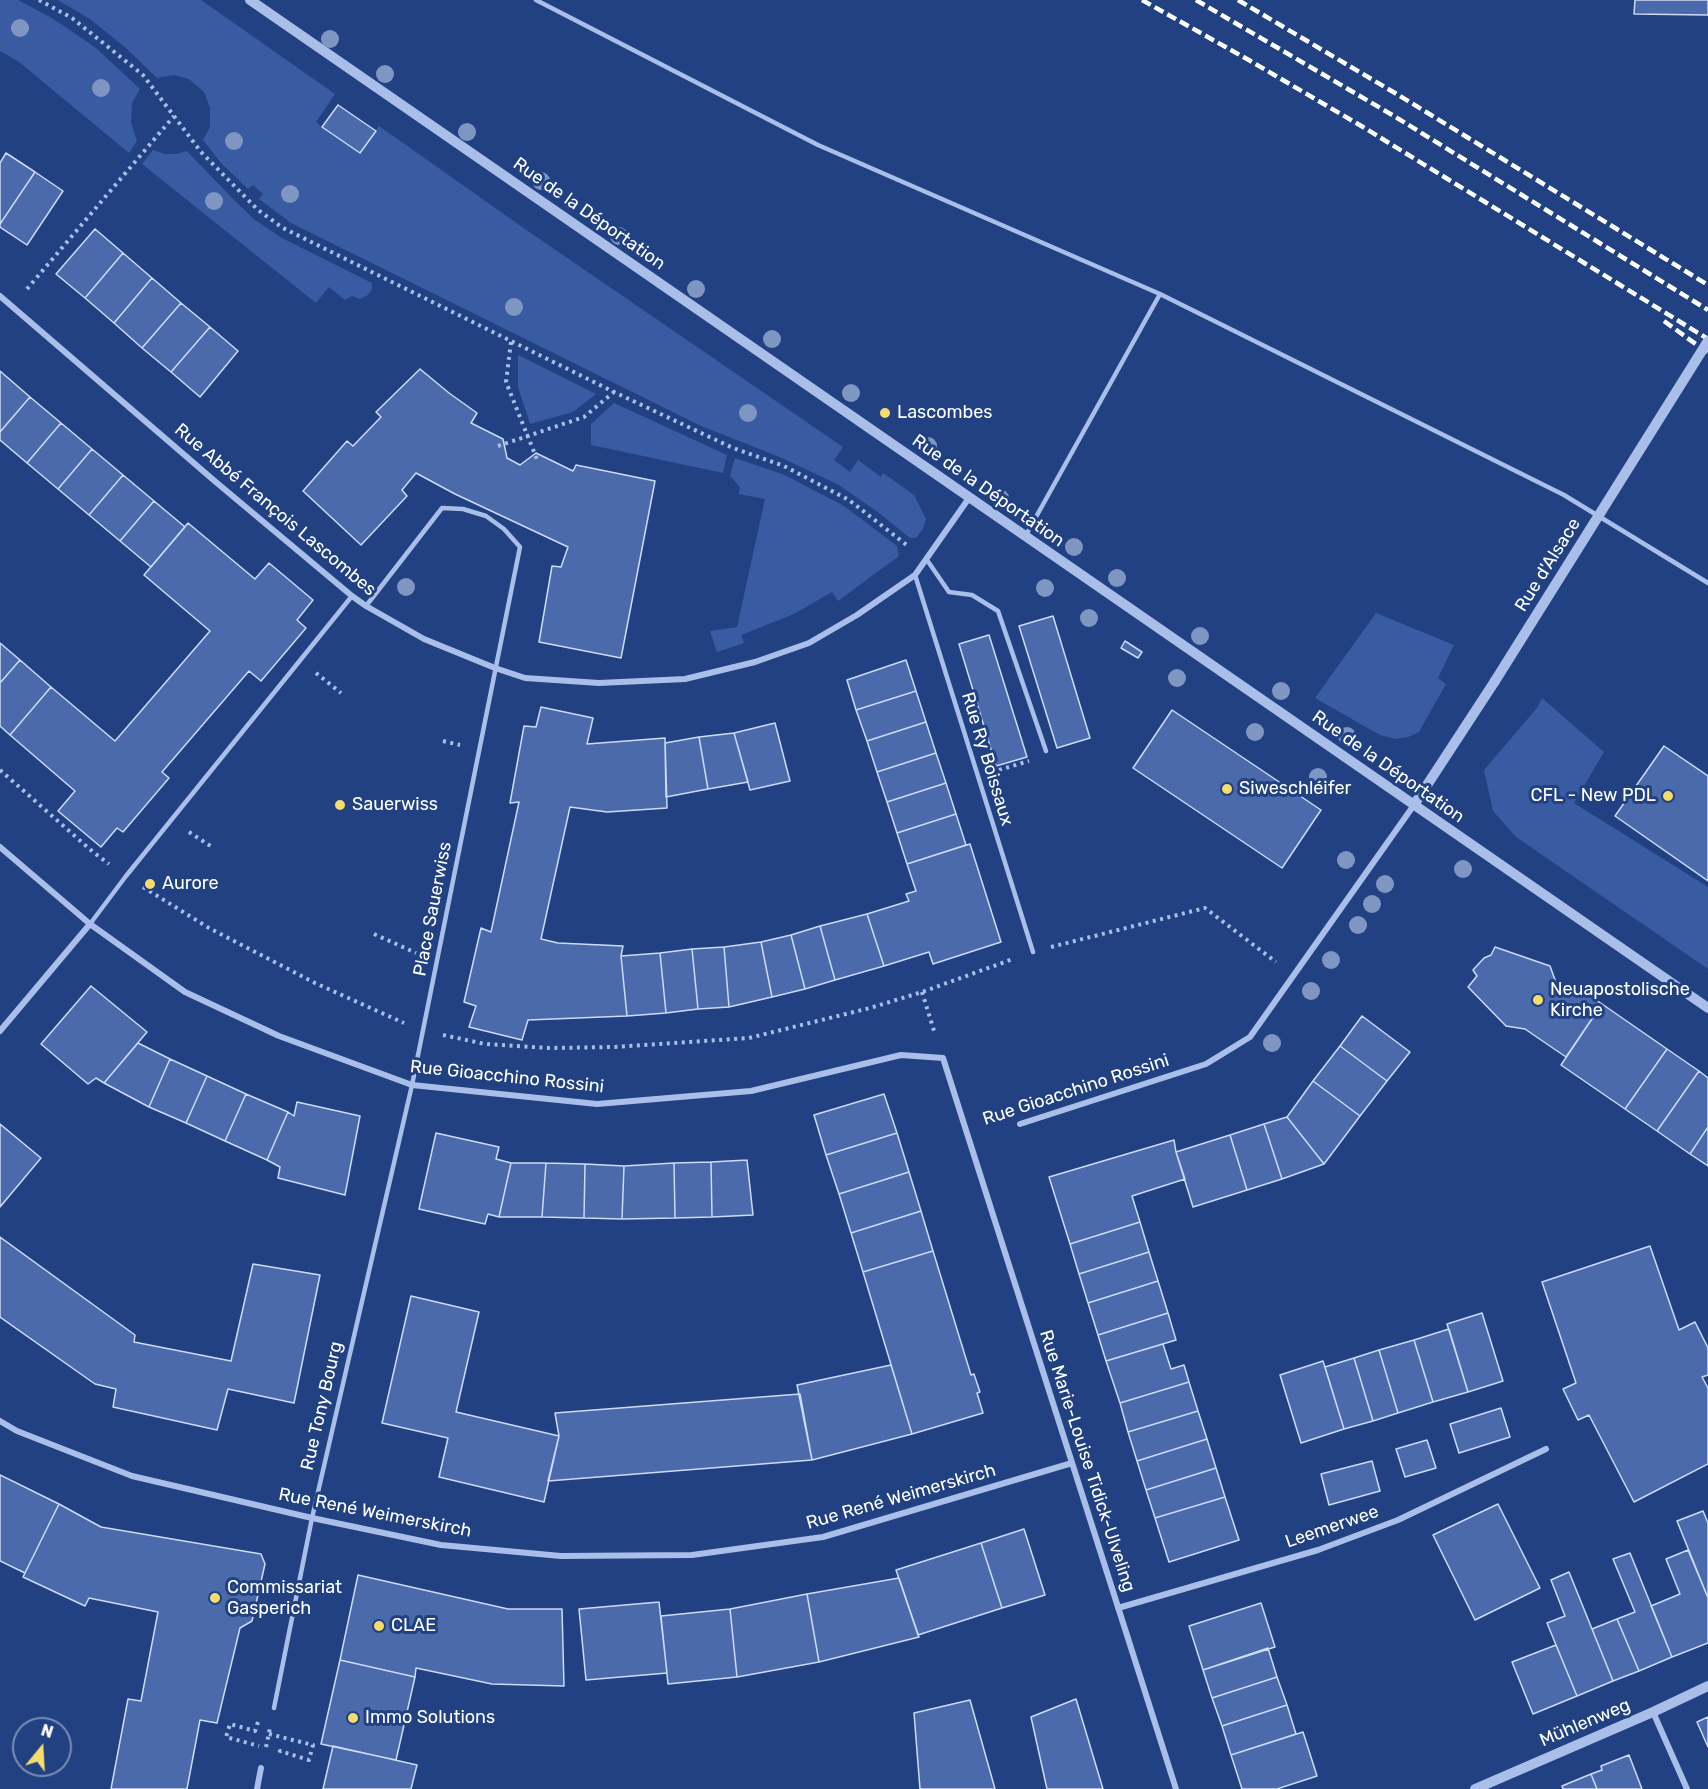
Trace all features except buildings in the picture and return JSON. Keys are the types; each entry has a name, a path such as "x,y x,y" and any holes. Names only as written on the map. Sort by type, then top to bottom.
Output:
{"street":[{"name":"Rue de la Déportation","path":"250,0 1708,1008"},
{"name":"Rue Abbé François Lascombes","path":"0,296 352,596 424,639 525,678 600,683 685,679 755,662 809,643 857,615 915,575 969,498"},
{"name":"Rue d'Alsace","path":"1414,805 1495,681 1708,341"},
{"name":"Rue Gioacchino Rossini","path":"1020,1124 1206,1064 1250,1037 1414,805"},
{"name":"Rue Gioacchino Rossini","path":"0,847 90,924 185,992 279,1036 412,1085 597,1104 751,1091 901,1055 943,1058 969,1141"},
{"path":"0,1031 90,924"},
{"name":"Rue Marie-Louise Tidick-Ulveling","path":"969,1141 1176,1789"},
{"name":"Rue René Weimerskirch","path":"0,1421 17,1431 132,1476 441,1545 561,1556 692,1555 823,1537 1072,1463"},
{"name":"Leemerwee","path":"1118,1608 1318,1550 1398,1520 1546,1449"},
{"name":"Mühlenweg","path":"1475,1789 1708,1686"},
{"path":"1653,1712 1687,1789"},
{"path":"257,1789 261,1768"}],"lane":[{"path":"536,0 818,145 1160,294 1564,495 1708,583"},
{"path":"1025,537 1160,294"},
{"name":"Place Sauerwiss","path":"366,606 442,508 463,509 486,516 504,529 520,547 412,1085"},
{"path":"927,560 949,591 972,595 998,611 1046,751"},
{"name":"Rue Ry Boissaux","path":"915,575 1033,951"},
{"path":"90,924 126,876 352,596"},
{"name":"Rue Tony Bourg","path":"274,1708 312,1518 412,1085"}],"path":[{"path":"39,0 72,18 143,75 201,152 258,210 283,228 615,392 733,448 784,466 849,500 927,560"},
{"path":"13,305 174,116"},
{"path":"511,342 506,382 538,462"},
{"path":"498,446 584,417 615,392"},
{"path":"301,660 341,693"},
{"path":"978,776 1037,758"},
{"path":"0,770 93,852 126,876 209,928 315,983 422,1031 485,1044 549,1048 615,1047 749,1038 870,1008 922,992 1033,951 1205,908 1294,975"},
{"path":"195,836 212,847"},
{"path":"374,934 404,947"},
{"path":"922,992 943,1058"},
{"path":"261,1768 275,1769 280,1752 309,1760 313,1745 269,1734 266,1748 226,1737 230,1724 255,1731 262,1706 274,1708"}],"shaded area":[{"path":"0,0 18,0 52,18 96,48 140,89 132,103 131,122 137,141 129,153 19,62 0,51"},
{"path":"58,0 201,0 335,94 316,122 322,127 360,153 379,126 843,447 834,460 850,472 858,460 881,477 883,473 914,495 926,519 923,529 916,538 910,538 839,485 782,458 701,426 291,223 259,199 263,194 253,185 248,189 221,163 203,140 210,127 210,108 204,92 189,79 174,75 157,78 126,48 90,19"},
{"path":"153,150 165,154 187,151 255,220 282,238 372,283 372,290 360,299 352,296 345,300 329,287 316,303 142,164"},
{"path":"518,355 596,394 573,412 530,424 518,387"},
{"path":"614,403 727,455 723,473 591,445 591,424"},
{"path":"735,458 785,475 844,506 897,546 899,556 838,601 832,592 794,614 741,635 744,643 717,652 710,631 737,627 765,499 739,494 740,487 730,476"},
{"path":"1376,613 1454,645 1438,678 1446,684 1419,732 1408,737 1396,739 1380,735 1315,698"},
{"path":"1542,698 1604,752 1574,803 1708,887 1708,969 1516,837 1493,811 1484,770 1537,708"}],"railway":[{"path":"1142,0 1363,127 1708,339"},
{"path":"1196,0 1394,116 1708,310"},
{"path":"1238,0 1400,96 1708,285"},
{"path":"1664,321 1708,353"}],"place":[{"name":"Lascombes","path":"885,413"},
{"name":"Siweschléifer","path":"1227,789"},
{"name":"CFL - New PDL","path":"1668,796"},
{"name":"Sauerwiss","path":"340,805"},
{"name":"Aurore","path":"150,884"},
{"name":"Neuapostolische Kirche","path":"1538,1000"},
{"name":"Commissariat Gasperich","path":"215,1598"},
{"name":"CLAE","path":"379,1626"},
{"name":"Immo Solutions","path":"353,1718"}]}
